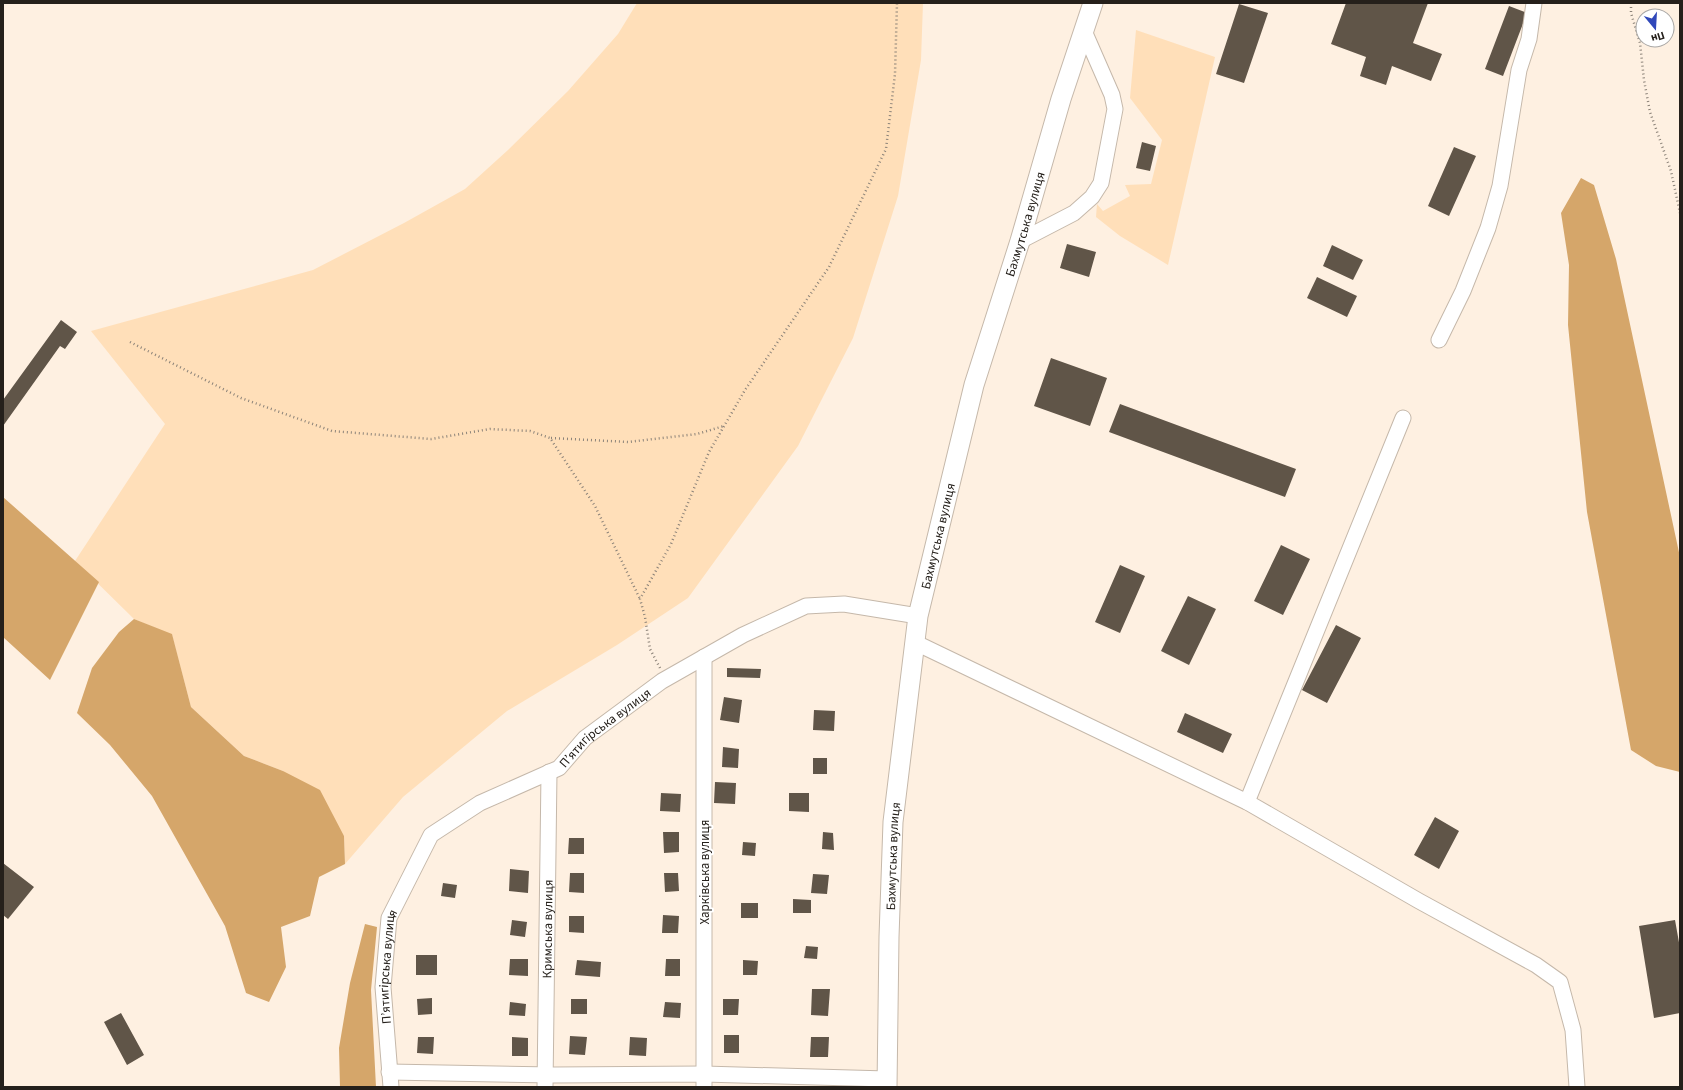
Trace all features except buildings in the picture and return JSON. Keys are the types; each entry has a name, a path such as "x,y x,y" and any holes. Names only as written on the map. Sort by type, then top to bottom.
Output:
{"main road":[{"name":"Бахмутська вулиця","path":"887,1083 889,937 893,822 918,616 974,385 1020,241 1061,99 1093,3"}],"street":[{"path":"1439,340 1463,291 1490,221 1500,186 1519,70 1529,39 1534,3"},
{"path":"1020,241 1074,213 1092,197 1101,183 1115,108 1112,95 1084,31"},
{"path":"1246,802 1403,418"},
{"name":"П’ятигірська вулиця","path":"391,1087 383,987 389,918 431,835 480,803 559,768 585,738 667,677 743,635 806,606 844,604 918,616"},
{"path":"914,642 1246,802 1418,901 1536,965 1560,982 1573,1030 1576,1087"},
{"name":"Харківська вулиця","path":"704,657 704,1080"},
{"name":"Кримська вулиця","path":"545,1081 549,772"},
{"path":"389,1072 545,1081 704,1080 887,1083"}],"path":[{"path":"640,599 671,544 709,452 745,390 829,267 886,149 895,74 896,3"},
{"path":"1631,3 1631,13 1640,43 1644,80 1650,112 1671,171 1680,213"},
{"path":"130,342 241,398 332,431 431,439 490,429 530,431 550,438 628,442 697,434 724,426"},
{"path":"550,438 596,506 640,599 645,617 650,650 656,662 667,677"}],"shaded area":[{"path":"637,3 923,3 921,60 898,196 853,338 798,446 688,598 617,645 507,711 403,797 345,864 344,836 283,771 244,756 191,707 172,635 134,619 75,561 165,424 91,331 313,270 404,223 465,189 508,150 568,91 618,34"},
{"path":"1136,30 1215,57 1168,265 1120,236 1096,217 1097,204 1103,211 1130,196 1125,185 1151,184 1162,140 1130,98"},
{"path":"1581,178 1594,185 1616,259 1680,557 1680,772 1656,766 1631,750 1587,512 1568,325 1569,265 1561,213"},
{"path":"3,497 99,582 50,680 3,637"},
{"path":"134,619 172,634 191,707 244,756 283,771 320,790 344,836 345,864 319,877 310,916 281,927 286,967 269,1002 246,993 225,926 152,796 110,745 77,713 92,668 119,632"},
{"path":"365,924 377,927 371,990 376,1087 340,1087 339,1048 350,983"}]}
